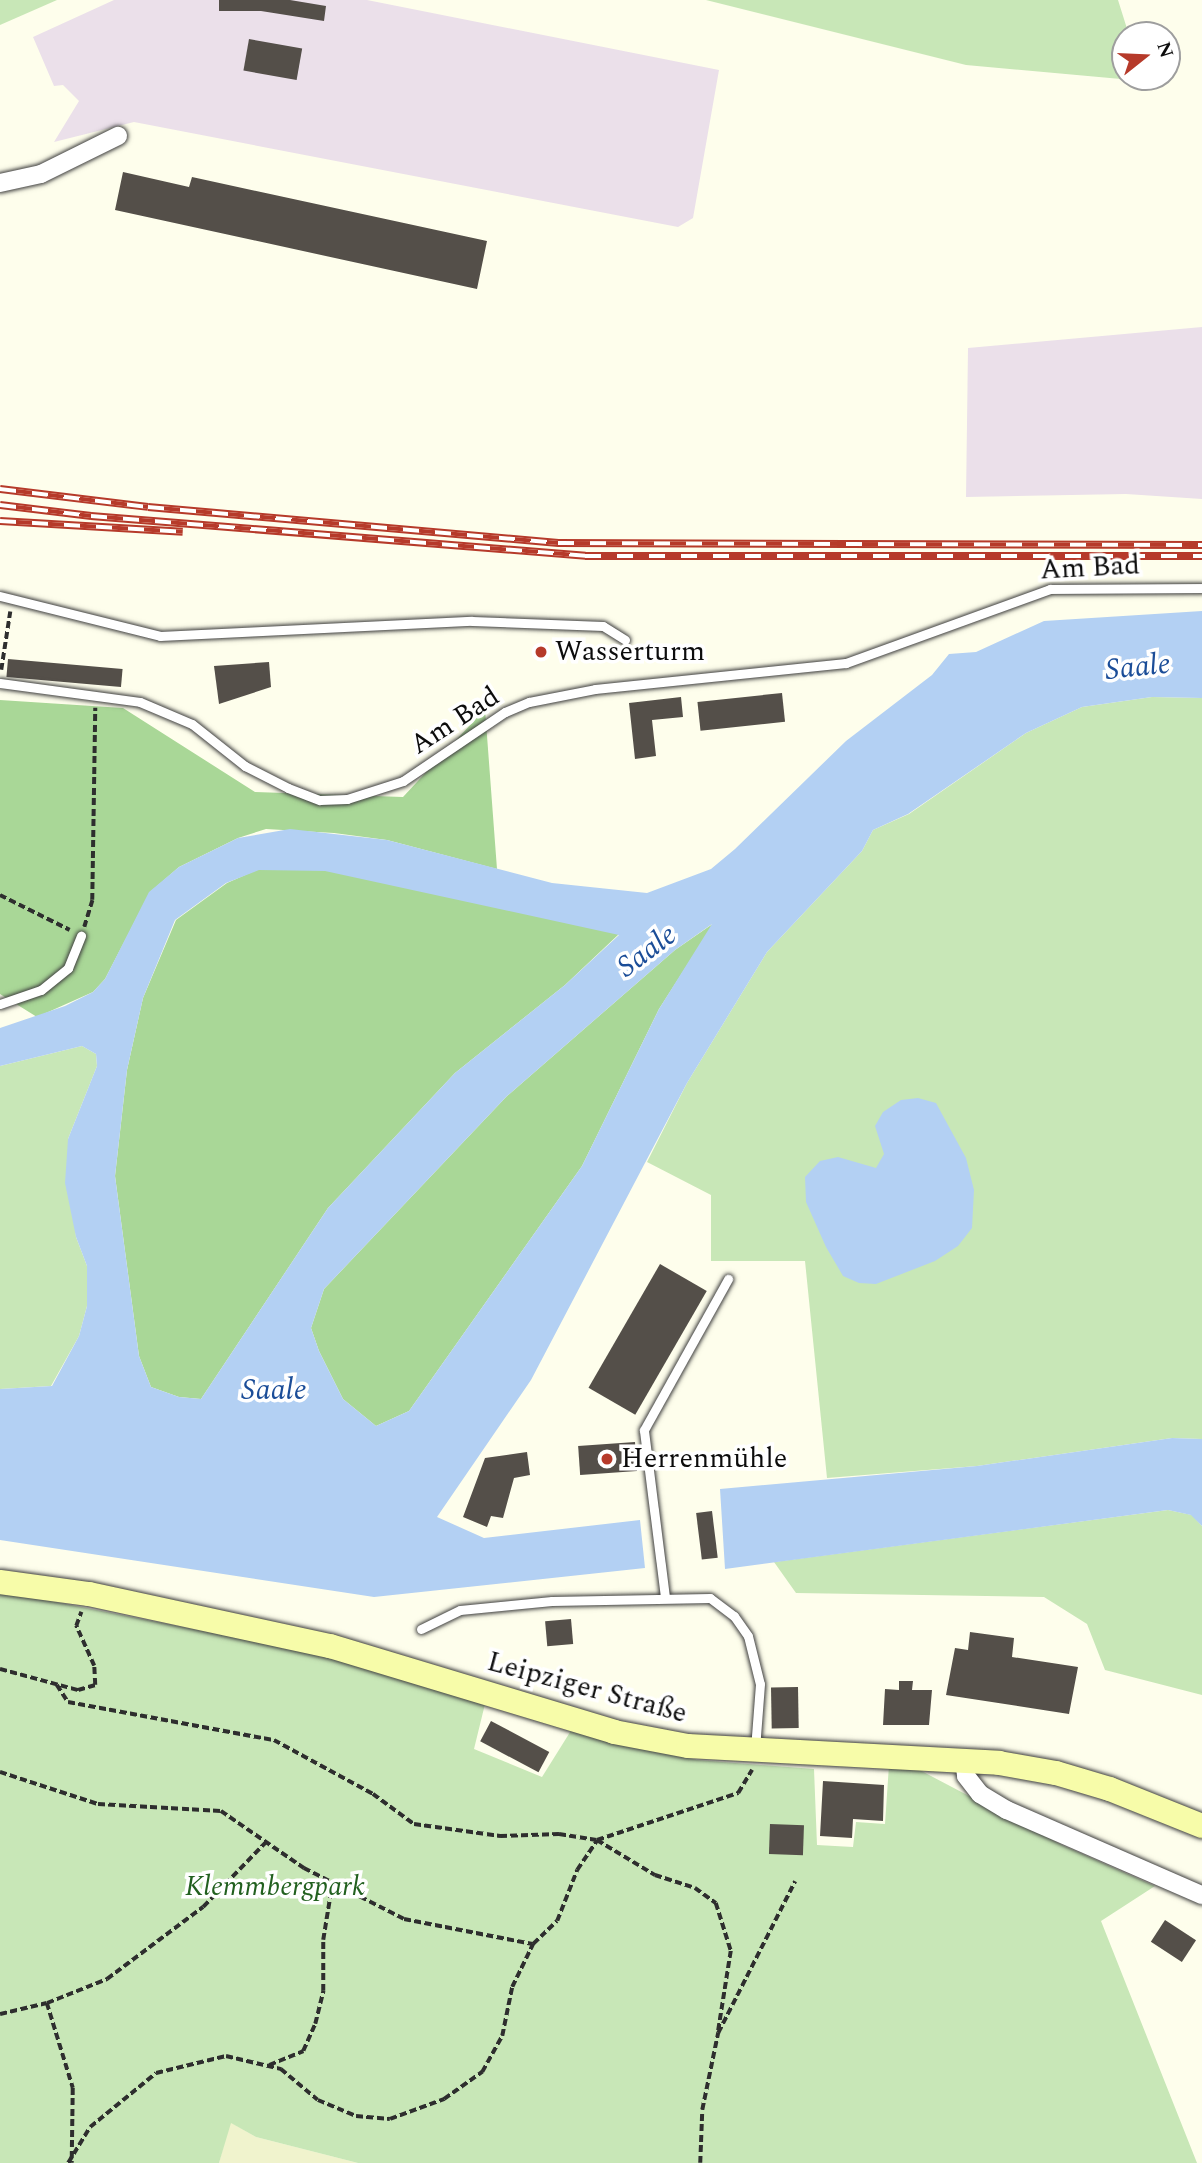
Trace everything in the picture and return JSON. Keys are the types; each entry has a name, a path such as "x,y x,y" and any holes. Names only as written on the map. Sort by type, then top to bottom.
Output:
{"street":[{"path":"0,183 41,174 118,136"},
{"name":"Leipziger Straße","path":"0,1582 89,1594 330,1646 614,1732 688,1746 964,1759 1056,1773 1202,1826"},
{"path":"964,1759 966,1776 980,1794 1007,1810 1202,1895"}],"lane":[{"name":"Am Bad","path":"0,683 95,699 140,702 192,724 245,766 288,788 320,800 346,799 403,781 505,712 528,702 595,689 846,663 1050,589 1202,588"},
{"path":"0,596 160,636 472,621 603,626 625,640"},
{"path":"0,1004 41,990 68,968 81,936"},
{"path":"665,1597 644,1430 728,1279"},
{"path":"421,1629 460,1610 665,1597 710,1598 734,1616 748,1636 760,1684 754,1751"}],"path":[{"path":"0,673 12,600"},
{"path":"0,895 81,936 92,900 95,699"},
{"path":"0,1670 78,1690 94,1685 94,1665 76,1626 89,1594"},
{"path":"57,1685 68,1702 274,1740 373,1794 414,1824 500,1836 559,1834 597,1840 655,1875 695,1888 716,1903 731,1951 702,2110 700,2163"},
{"path":"72,2156 90,2127 156,2073 226,2056 281,2069 318,2100 356,2116 390,2119 444,2099 482,2072 502,2036 512,1986 533,1944 556,1921 577,1870 597,1840 738,1793 751,1777 754,1751"},
{"path":"0,1772 98,1804 220,1811 338,1885 404,1919 533,1944"},
{"path":"0,2014 47,2003 107,1979 203,1907 266,1842"},
{"path":"718,2033 795,1881"},
{"path":"267,2066 303,2051 314,2024 324,1991 323,1940 330,1897 338,1885"},
{"path":"47,2003 73,2088 70,2163"}],"shaded area":[{"path":"114,0 367,0 719,70 693,218 678,227 134,122 54,142 79,101 63,85 54,86 33,37"},
{"path":"1202,327 1202,499 1126,494 966,497 968,348"}],"green space":[{"path":"0,0 57,0 0,25"},
{"path":"706,0 1118,0 1125,21 1111,21 1111,78 966,65"},
{"path":"1152,697 1202,698 1202,1439 1172,1438 977,1466 827,1478 805,1261 711,1261 711,1195 647,1162 687,1083 767,952 862,851 873,830 909,814 1026,733 1082,707"},
{"path":"0,700 123,708 255,792 403,797 485,709 497,869 387,840 334,833 266,829 238,838 179,867 150,892 105,979 93,992 37,1017 0,994"},
{"path":"259,869 325,870 619,934 565,985 455,1073 328,1208 201,1399 179,1397 151,1387 139,1356 115,1176 127,1070 143,998 176,920 227,883"},
{"path":"714,923 659,1009 582,1166 409,1411 376,1426 343,1399 319,1351 311,1328 324,1289 507,1096 675,950"},
{"path":"82,1046 96,1054 97,1066 68,1139 76,1237 87,1266 87,1306 79,1336 51,1386 0,1389 0,1066"},
{"path":"1168,1510 1192,1515 1202,1526 1202,1695 1105,1670 1087,1624 1044,1597 796,1593 774,1562"},
{"name":"Klemmbergpark","path":"0,1591 334,1657 485,1704 474,1749 542,1777 572,1729 697,1760 814,1769 817,1845 853,1847 856,1822 885,1824 889,1765 912,1766 1062,1845 1155,1886 1101,1921 1197,2163 358,2163 256,2137 231,2123 219,2163 0,2163"},
{"path":"230,2122 256,2137 358,2163 219,2163"}],"water":[{"name":"Saale","path":"1202,611 1202,698 1152,697 1082,707 1026,733 908,814 873,830 862,851 767,952 687,1083 531,1380 437,1517 484,1538 640,1520 645,1568 374,1597 0,1540 0,1389 52,1386 79,1336 87,1306 87,1266 76,1237 65,1183 68,1139 97,1066 96,1054 82,1046 0,1066 0,1028 65,1006 93,992 105,979 149,892 179,867 238,838 290,829 387,840 552,883 647,893 711,869 846,741 932,675 949,654 976,652 1044,621","holes":["259,870 325,871 619,935 565,985 455,1073 328,1208 201,1399 179,1397 151,1387 139,1356 115,1176 127,1070 143,998 175,920 226,883","712,924 659,1009 582,1166 409,1411 376,1426 343,1399 319,1351 311,1328 324,1289 507,1096 675,950"]},
{"path":"918,1098 936,1103 966,1158 974,1190 972,1228 958,1246 935,1261 876,1284 859,1283 843,1276 826,1247 806,1202 805,1177 820,1161 838,1157 876,1168 884,1154 875,1126 883,1112 901,1100"},
{"path":"1172,1438 1202,1439 1202,1526 1191,1515 1168,1510 725,1569 720,1489 977,1466"}],"building":[{"path":"219,0 290,0 326,6 324,21 261,11 219,11"},
{"path":"249,39 302,48 297,80 243,71"},
{"path":"123,172 189,187 192,177 487,241 477,289 115,210"},
{"path":"8,659 123,669 121,687 6,677"},
{"path":"269,662 271,687 219,704 214,666"},
{"path":"782,693 785,722 700,731 697,702"},
{"path":"681,697 683,717 652,720 656,756 635,759 629,703"},
{"path":"660,1264 707,1291 635,1415 588,1388"},
{"name":"Herrenmühle","path":"635,1442 637,1471 580,1475 578,1446"},
{"path":"527,1452 530,1475 514,1478 503,1518 491,1516 487,1527 463,1517 485,1458"},
{"path":"712,1511 718,1558 702,1560 696,1513"},
{"path":"571,1619 573,1644 547,1646 545,1621"},
{"path":"970,1632 1014,1638 1012,1657 1078,1667 1069,1714 946,1695 955,1648 968,1650"},
{"path":"899,1681 913,1681 912,1690 932,1690 929,1725 883,1725 885,1689 899,1690"},
{"path":"771,1687 798,1687 799,1728 772,1728"},
{"path":"491,1721 549,1752 538,1772 480,1741"},
{"path":"823,1781 884,1785 883,1821 853,1819 852,1838 820,1836"},
{"path":"770,1824 804,1825 803,1855 769,1854"},
{"path":"1165,1920 1196,1940 1182,1962 1151,1942"}],"railway":[{"path":"0,489 148,507 558,543 1202,545"},
{"path":"0,505 91,516 585,556 1202,556"},
{"path":"0,521 183,532"}],"place":[{"name":"Wasserturm","path":"541,652"},
{"name":"Herrenmühle","path":"607,1459"}]}
